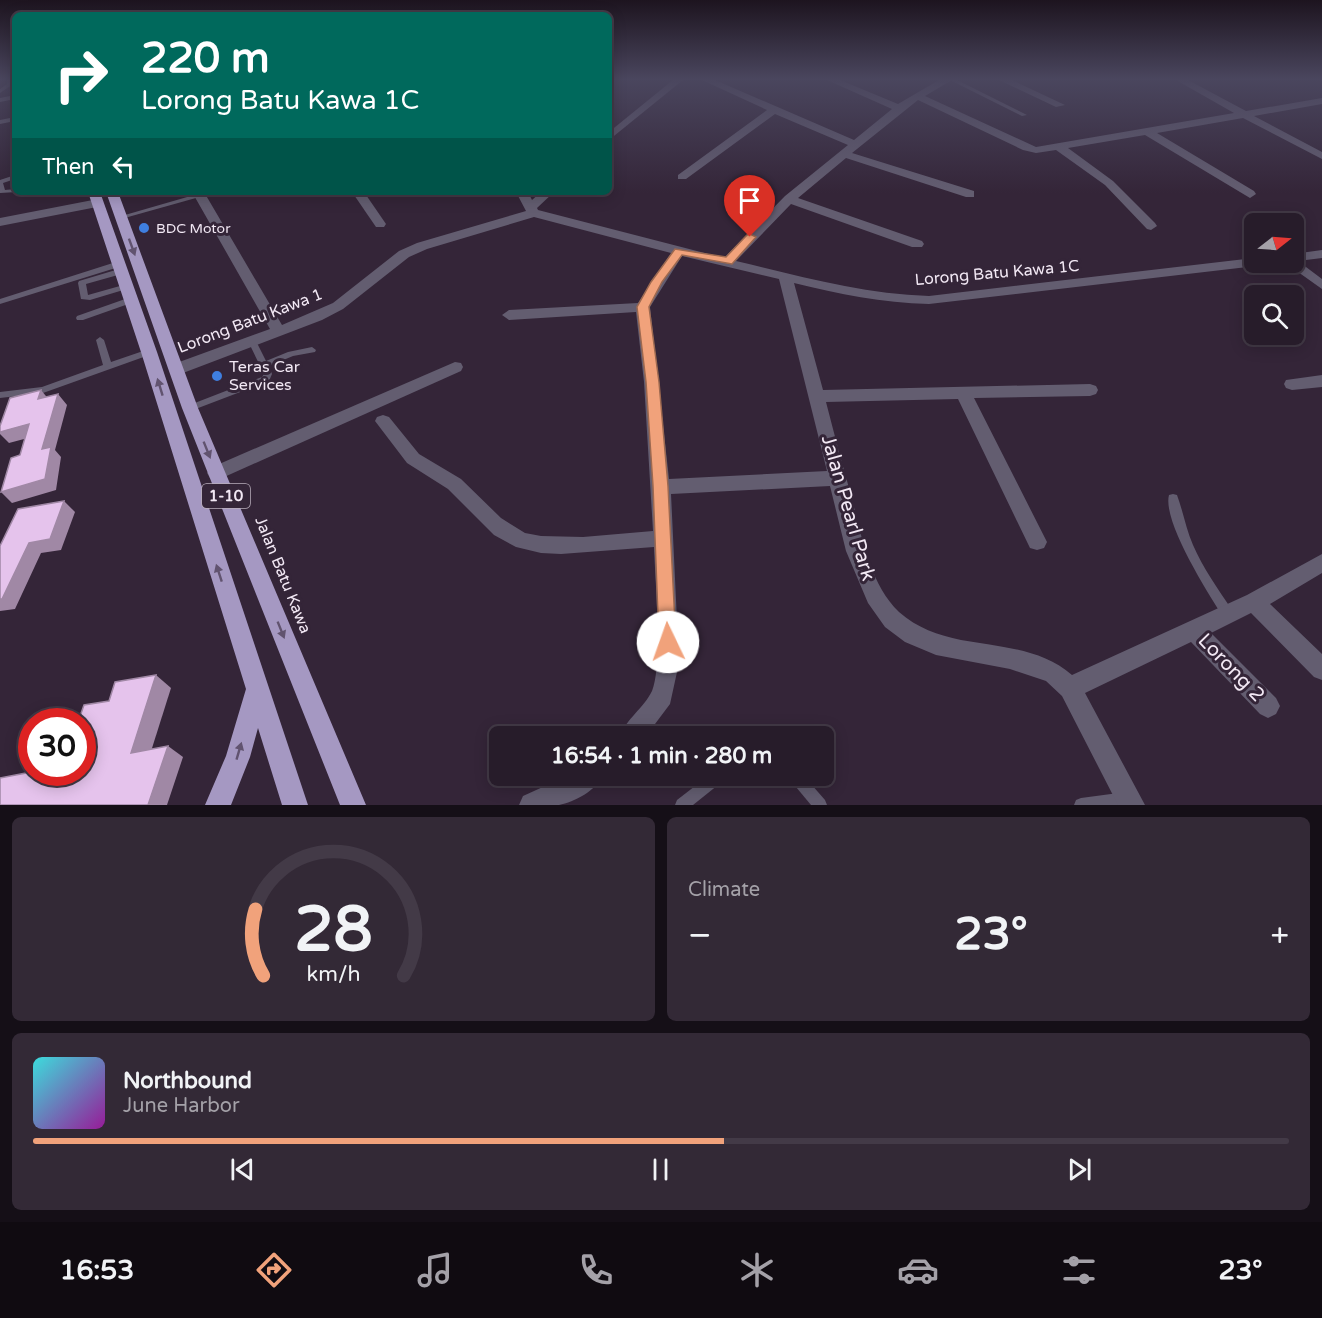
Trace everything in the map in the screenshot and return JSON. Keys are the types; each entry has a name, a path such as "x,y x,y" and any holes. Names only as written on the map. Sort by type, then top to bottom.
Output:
{"highway":[{"name":"Jalan Batu Kawa","path":"101,196 121,217 190,408 352,805"},
{"name":"1-10","path":"101,196 125,280 295,805"},
{"path":"218,805 238,757 258,688"}],"street":[{"path":"612,135 633,118"},
{"path":"682,177 763,118"},
{"path":"795,118 857,145"},
{"path":"728,261 789,198 888,118"},
{"path":"963,118 1027,148 1036,150 1225,118"},
{"path":"1246,118 1322,156"},
{"path":"1145,130 1250,194"},
{"path":"1058,146 1109,183 1151,226"},
{"path":"845,154 970,194"},
{"path":"201,195 278,331"},
{"path":"360,195 380,225"},
{"path":"524,195 532,211"},
{"name":"Lorong Batu Kawa 1","path":"177,369 338,306 386,267 413,250 532,211 545,195"},
{"path":"0,222 78,209 101,196"},
{"path":"789,198 917,244"},
{"name":"Lorong Batu Kawa 1C","path":"532,211 786,278 882,298 930,300 1244,263"},
{"path":"640,726 662,696 668,663 661,486 643,307 679,251"},
{"path":"1304,256 1322,254"},
{"path":"1304,272 1322,285"},
{"name":"Jalan Pearl Park","path":"786,278 856,551 873,592 892,619 927,642 969,653 1031,664 1051,671 1062,678 1070,688"},
{"path":"509,315 643,307"},
{"path":"216,473 455,367"},
{"path":"1292,384 1322,381"},
{"path":"816,396 1090,390"},
{"path":"964,394 1037,542"},
{"path":"383,421 409,454 426,468 442,475 458,487 510,535 524,540 570,546 663,538"},
{"path":"661,486 837,478"},
{"path":"1130,802 1070,688 1254,602 1322,563"},
{"path":"1254,602 1322,669"},
{"name":"Lorong 2","path":"1194,630 1268,706"},
{"path":"534,805 574,786"}],"lane":[{"path":"12,178 0,182 3,192 12,191"},
{"path":"121,217 197,195"},
{"path":"125,280 90,298 84,297 82,283 125,280"},
{"path":"0,302 125,280"},
{"path":"80,318 125,280"},
{"path":"100,340 108,366"},
{"path":"190,408 263,382 268,374 252,341"},
{"path":"264,365 291,354 312,350"},
{"path":"0,395 43,390 149,352"},
{"path":"1173,498 1187,548 1199,571 1228,614"},
{"path":"682,805 706,786"},
{"path":"804,786 820,805"},
{"path":"1081,805 1130,802"}],"building":[{"path":"41,390 38,399 58,394 42,449 51,447 45,479 1,492 11,458 20,455 29,424 0,432 10,398"},
{"path":"64,501 50,539 29,543 0,599 0,546 18,509"},
{"path":"156,675 131,753 168,746 148,805 0,805 0,778 18,775 18,786 96,786 96,708 83,708 84,705 109,701 115,682"}],"place":[{"name":"BDC Motor","path":"144,228"},
{"name":"Teras Car Services","path":"217,376"}],"route":[{"path":"668,642 661,486 643,307 679,251 728,261 750,237"}]}
